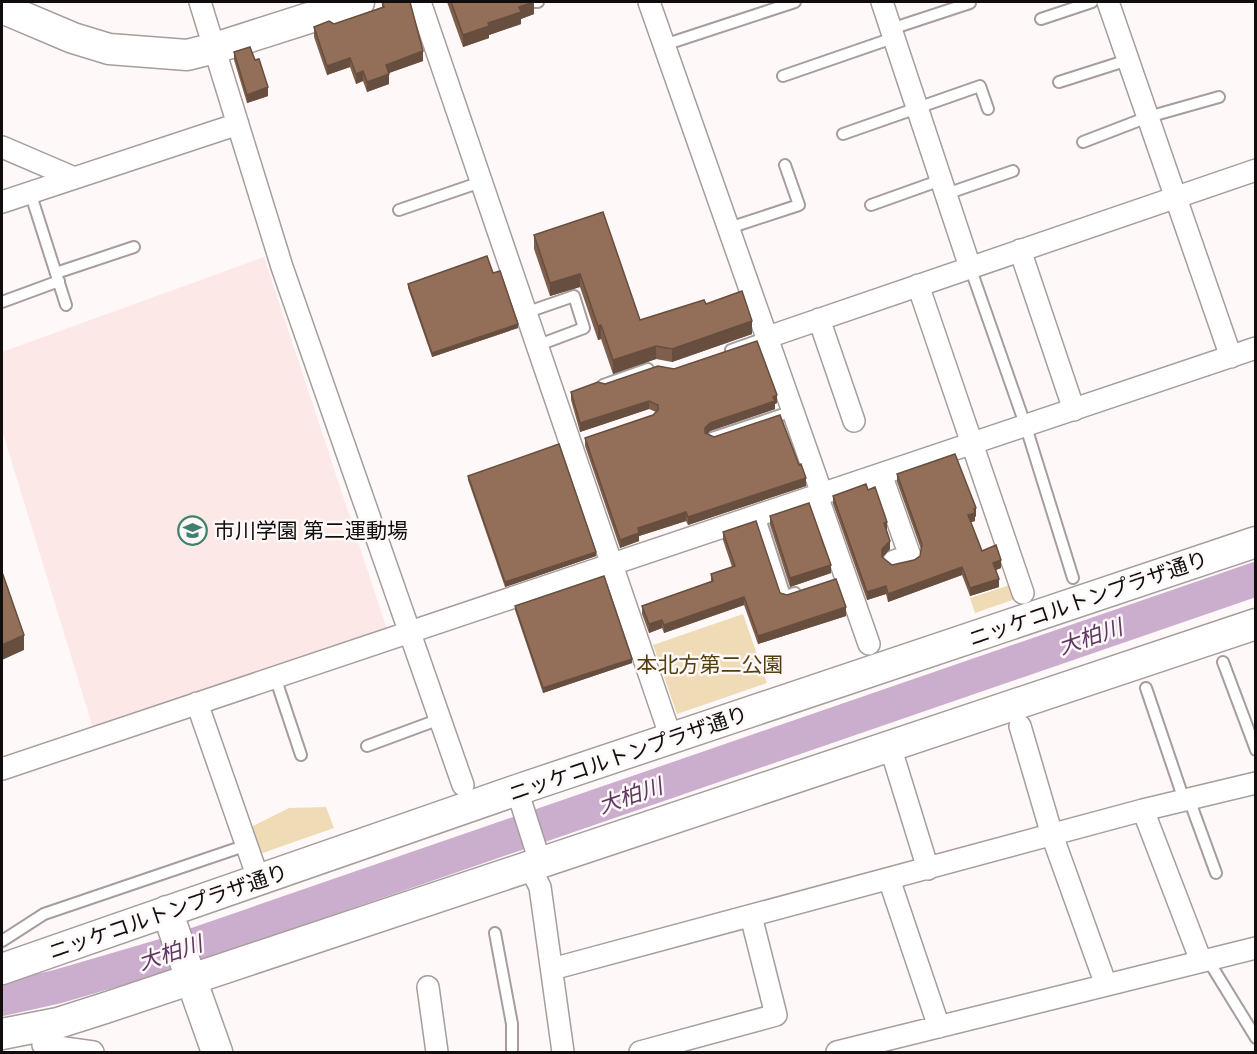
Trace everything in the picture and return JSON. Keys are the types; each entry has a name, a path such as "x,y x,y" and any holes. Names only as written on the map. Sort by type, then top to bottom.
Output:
{"street":[{"path":"200,2 282,267 463,785"},
{"path":"420,2 536,346 574,442 610,563 671,738"},
{"path":"649,2 822,494 819,501 839,578 869,644"},
{"path":"882,2 970,267"},
{"path":"1108,2 1174,198 1231,357"},
{"path":"2,8 73,38 109,49 187,55 215,48 348,3"},
{"path":"2,202 238,124"},
{"path":"2,147 72,177"},
{"path":"768,337 1256,171"},
{"path":"1020,250 1074,410"},
{"path":"918,285 1023,593"},
{"path":"819,319 854,421"},
{"path":"2,769 1256,348"},
{"path":"881,474 910,556 894,561"},
{"name":"ニッケコルトンプラザ通り","path":"8,957 169,916 258,878 1256,542"},
{"path":"2,1034 58,1023 189,971 535,864 1256,624"},
{"path":"197,703 258,878"},
{"path":"1020,726 1052,835 1106,985"},
{"path":"890,746 928,869"},
{"path":"552,969 1143,810 1255,784"},
{"path":"517,790 540,887 563,1053"},
{"path":"1143,810 1205,960"},
{"path":"889,879 939,1027"},
{"path":"169,916 217,1053"},
{"path":"640,1053 776,1015 751,916"},
{"path":"837,1053 1256,948"},
{"path":"428,987 437,1053"},
{"path":"43,1045 93,1053"}],"lane":[{"path":"664,45 795,2"},
{"path":"1041,19 1092,2"},
{"path":"783,76 970,3"},
{"path":"1059,82 1128,60"},
{"path":"843,134 980,86 988,109"},
{"path":"1083,142 1148,117 1219,97"},
{"path":"729,228 799,206 785,165"},
{"path":"871,205 1013,171"},
{"path":"399,210 481,182"},
{"path":"30,192 66,305"},
{"path":"2,302 134,247"},
{"path":"970,267 1026,427 1073,578"},
{"path":"525,313 574,296 584,328 536,346"},
{"path":"715,355 768,337"},
{"path":"603,385 658,366"},
{"path":"712,438 793,411"},
{"path":"759,514 785,596 805,590"},
{"path":"1223,662 1256,750"},
{"path":"275,677 301,756"},
{"path":"1146,688 1186,799 1216,873"},
{"path":"367,746 440,719"},
{"path":"8,957 44,914 247,845"},
{"path":"495,933 512,1024 512,1053"},
{"path":"1205,960 1256,1038"}],"shaded area":[{"name":"市川学園 第二運動場","path":"264,257 387,629 93,728 2,430 2,352"}],"green space":[{"path":"1013,584 1018,598 975,613 970,598"},
{"name":"本北方第二公園","path":"743,614 767,683 677,714 653,645"},
{"path":"326,807 334,828 257,855 247,829 289,808"}],"building":[{"path":"382,2 410,2 423,51 386,65 389,74 367,82 363,71 356,74 350,58 327,66 314,27 329,21 334,24 384,7"},
{"path":"451,2 534,2 519,7 521,12 488,23 489,26 463,35"},
{"path":"250,47 255,60 259,59 268,87 247,95 234,52"},
{"path":"603,212 640,320 704,300 706,304 742,291 752,321 672,349 656,346 613,360 601,325 598,326 580,274 550,283 534,235"},
{"path":"487,256 493,273 500,271 518,324 432,353 408,284"},
{"path":"757,341 777,395 773,397 775,401 710,423 705,428 705,433 714,437 780,415 806,478 688,517 686,512 638,528 639,533 620,540 585,438 653,415 658,410 658,405 649,401 580,423 571,392 598,382 605,384 658,366 674,369"},
{"path":"559,444 596,552 505,582 468,476"},
{"path":"955,454 976,508 975,513 968,515 982,551 996,545 1001,560 993,563 999,579 970,588 962,567 888,594 886,586 867,592 833,496 866,484 868,490 875,487 887,522 884,523 890,541 882,549 882,557 892,565 914,560 920,556 922,544 897,474"},
{"path":"809,503 831,565 790,578 770,516"},
{"path":"756,521 780,593 787,595 836,579 846,607 758,636 744,597 664,625 662,620 649,624 642,606 713,581 711,574 735,566 723,532"},
{"path":"2,572 24,635 2,645"},
{"path":"604,576 632,659 543,688 515,606"}],"waterway":[{"name":"大柏川","path":"2,999 56,987 162,956 1256,579"}],"place":[{"name":"市川学園 第二運動場","path":"193,530"}]}
